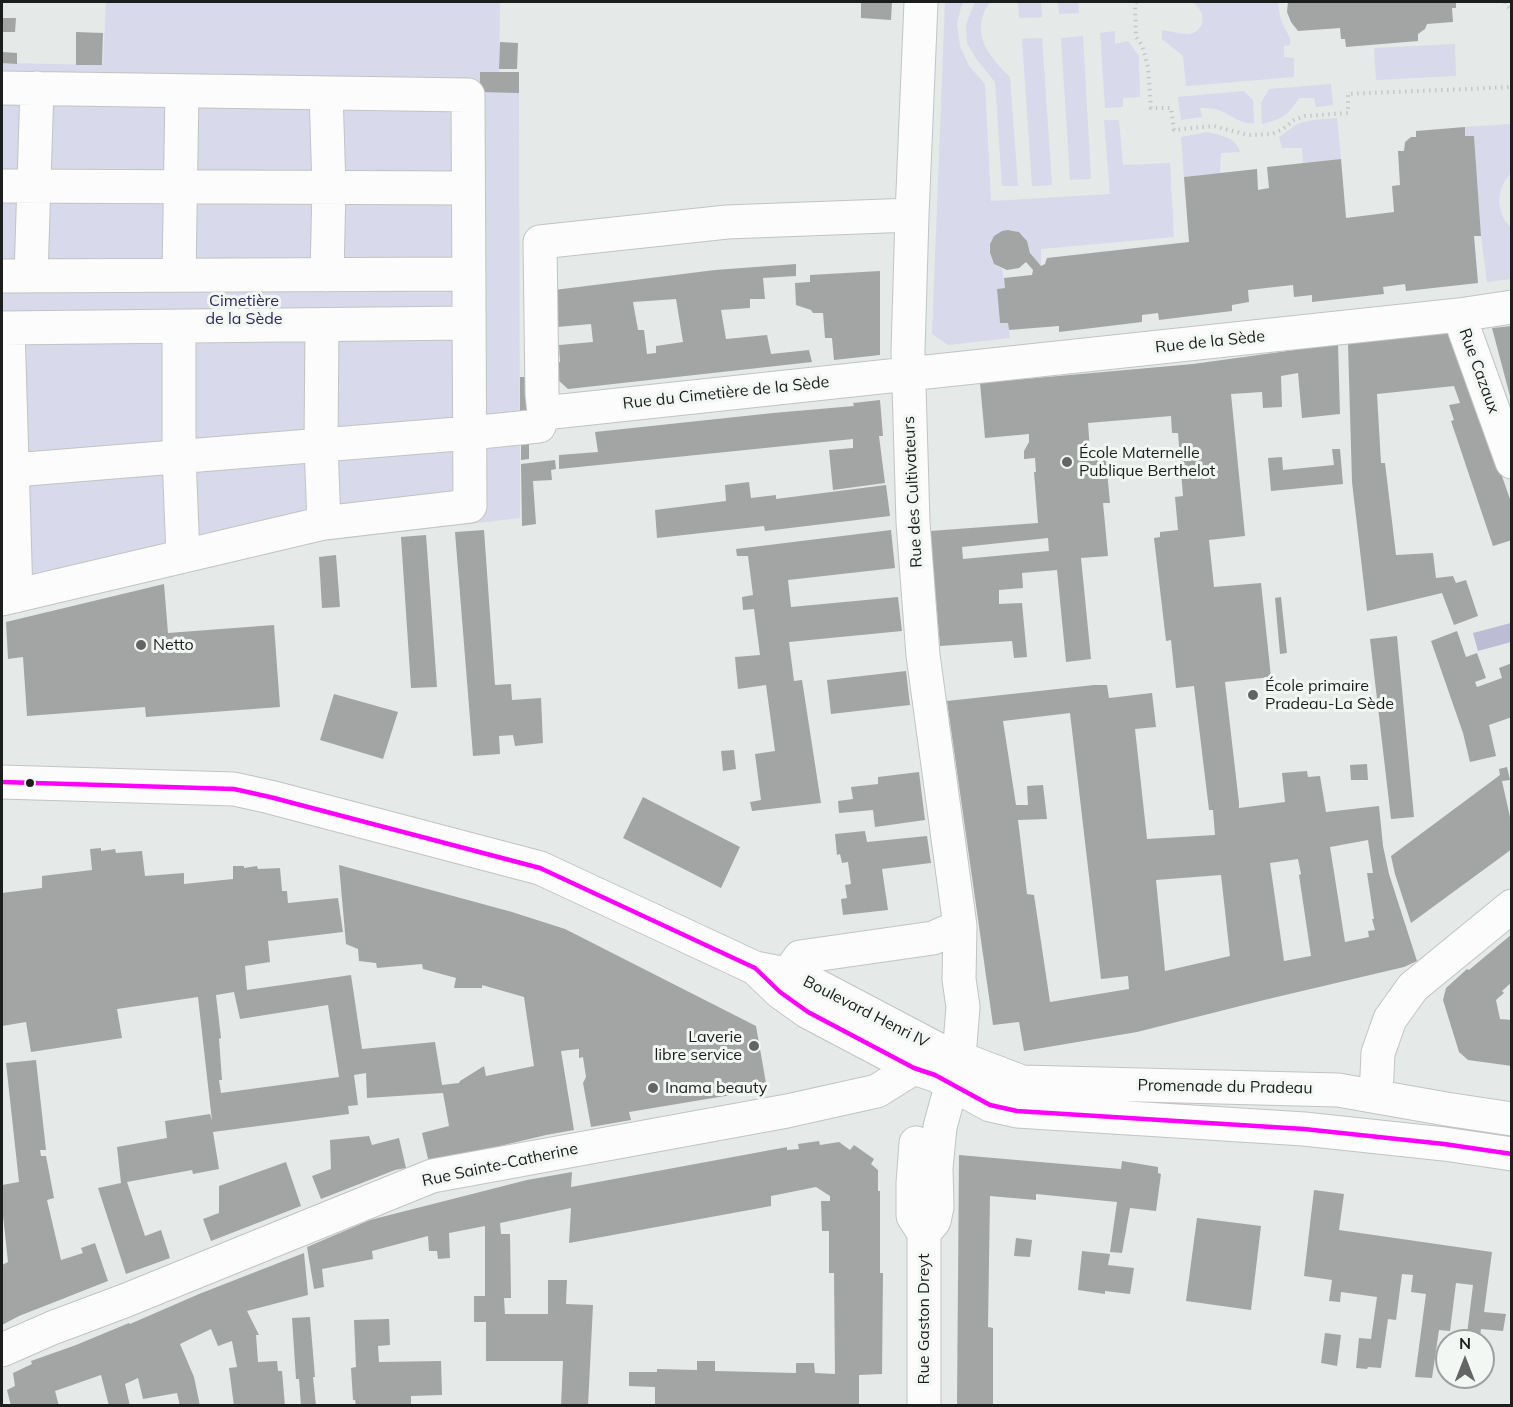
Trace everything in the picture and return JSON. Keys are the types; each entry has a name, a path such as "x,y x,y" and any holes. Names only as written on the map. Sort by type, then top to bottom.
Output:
{"street":[{"name":"Rue des Cultivateurs","path":"921,2 908,373 913,522 923,655 960,926 959,979 947,1021 940,1067"},
{"path":"2,88 468,96 470,506 324,523 9,597 5,328 469,323"},
{"path":"38,88 34,186 16,276 469,274"},
{"path":"180,275 182,91"},
{"path":"326,93 329,187 327,275"},
{"path":"2,186 468,189"},
{"path":"7,471 539,426 544,413 540,242 727,222 912,215"},
{"name":"Rue de la Sède","path":"908,373 1459,315 1512,307"},
{"name":"Rue Cazaux","path":"1459,315 1512,462"},
{"path":"322,325 321,445 324,523"},
{"path":"179,327 183,556"},
{"name":"Rue du Cimetière de la Sède","path":"544,413 908,373"},
{"name":"Boulevard Henri IV","path":"2,782 234,789 540,868 755,968 791,975 812,983 940,1067"},
{"path":"1376,1096 1378,1053 1390,1019 1413,987 1512,906"},
{"path":"791,975 800,957 933,938 960,926"},
{"name":"Boulevard Henri IV","path":"755,968 780,993 808,1012 940,1067"},
{"name":"Promenade du Pradeau","path":"940,1067 1022,1082 1338,1090 1512,1119"},
{"name":"Promenade du Pradeau","path":"940,1067 990,1105 1017,1111 1304,1129 1444,1144 1512,1154"},
{"name":"Rue Gaston Dreyt","path":"924,1406 924,1233 913,1216 913,1183 922,1107 940,1067"},
{"name":"Rue Sainte-Catherine","path":"2,1350 432,1176 788,1111 877,1091 940,1067"}],"path":[{"path":"1136,2 1136,37 1142,45 1148,68 1151,108 1170,108 1174,130 1214,126 1248,135 1272,134 1305,116 1348,113 1348,94 1512,87"},
{"path":"1505,2 1512,11"}],"green space":[{"name":"Cimetière de la Sède","path":"106,2 500,2 499,72 519,72 520,518 317,542 2,616 2,63 103,65"},
{"path":"945,2 964,2 957,24 960,46 969,66 985,84 991,201 1110,194 1104,120 1119,120 1123,165 1170,163 1174,237 1041,249 1041,266 1030,252 1024,236 1017,231 1002,231 992,240 989,250 994,264 1002,269 1005,288 997,289 1000,323 1008,323 1010,338 948,345 932,334"},
{"path":"975,2 990,2 981,23 981,33 988,52 1010,77 1018,186 1002,186 995,82 967,43 966,24"},
{"path":"1018,2 1041,2 1042,17 1019,18"},
{"path":"1058,2 1078,2 1079,13 1059,14"},
{"path":"1191,2 1278,2 1282,21 1290,40 1290,45 1284,46 1284,57 1294,58 1294,77 1186,86 1183,56 1162,39 1162,30 1186,34 1198,30 1202,22 1201,12"},
{"path":"1115,31 1115,44 1128,41 1139,56 1140,97 1123,98 1123,107 1105,108 1100,33"},
{"path":"1083,36 1091,179 1070,180 1061,38"},
{"path":"1042,38 1052,185 1032,186 1022,39"},
{"path":"1455,44 1456,76 1376,80 1374,48"},
{"path":"1331,84 1333,105 1316,107 1314,98 1299,98 1284,115 1262,124 1261,103 1269,89"},
{"path":"1244,91 1253,100 1254,123 1245,123 1218,110 1206,108 1200,108 1202,117 1181,120 1178,97"},
{"path":"1337,118 1341,159 1303,163 1302,148 1282,148 1279,137 1297,124"},
{"path":"1511,124 1511,172 1503,184 1499,202 1501,213 1511,228 1511,279 1487,282 1481,236 1474,137 1465,136 1465,127"},
{"path":"1208,132 1232,140 1240,152 1221,153 1220,173 1184,177 1181,137"}],"shaded area":[{"path":"1511,623 1511,642 1478,651 1473,633"}],"building":[{"path":"861,2 892,2 891,20 861,18"},
{"path":"1288,2 1456,2 1456,8 1452,8 1453,22 1427,24 1425,29 1418,34 1418,41 1346,47 1345,39 1341,39 1340,28 1298,31 1287,12"},
{"path":"2,18 16,18 15,32 2,32"},
{"path":"76,32 103,33 102,65 76,65"},
{"path":"500,42 518,43 517,69 499,69"},
{"path":"2,52 17,53 17,64 2,63"},
{"path":"480,72 519,72 519,93 480,92"},
{"path":"1465,127 1465,136 1474,136 1481,236 1474,236 1478,283 1406,291 1405,284 1383,287 1384,294 1312,302 1312,295 1294,297 1293,285 1248,290 1249,302 1232,305 1232,311 1159,320 1158,313 1142,315 1142,322 1059,332 1059,326 1009,330 1008,323 1000,323 997,289 1005,288 1004,278 1032,275 1033,270 1026,262 1019,268 1007,270 994,264 990,244 994,236 1002,231 1019,232 1027,241 1030,253 1041,266 1045,264 1047,258 1189,242 1184,177 1257,169 1258,190 1269,188 1267,167 1341,159 1346,218 1394,212 1392,186 1400,185 1398,151 1404,151 1405,142 1411,137 1416,137 1416,131"},
{"path":"796,264 796,276 763,278 765,299 750,299 750,308 721,310 726,339 767,335 771,354 809,350 812,362 568,389 557,379 556,363 560,362 559,345 593,342 591,324 557,327 554,290 715,270","holes":["676,299 683,342 656,346 656,353 647,354 644,330 638,330 633,302"]},
{"path":"880,271 880,355 834,360 832,338 825,338 823,313 813,313 811,310 796,305 795,283 810,282 810,275"},
{"path":"1512,326 1512,400 1511,400 1492,328"},
{"path":"1452,332 1512,505 1512,540 1493,546 1451,421 1454,420 1449,405 1460,403 1454,386 1377,394 1381,463 1385,463 1396,555 1433,553 1436,578 1453,576 1456,583 1466,580 1478,616 1454,625 1442,593 1367,611 1352,482 1348,343"},
{"path":"1338,344 1340,414 1302,418 1298,373 1281,376 1282,407 1263,408 1262,392 1231,394 1245,536 1209,540 1214,587 1261,583 1271,677 1225,682 1239,808 1285,802 1282,773 1307,771 1308,777 1320,776 1326,812 1379,806 1383,846 1389,874 1417,961 1404,967 1137,1032 1024,1051 1019,1022 993,1025 947,701 1094,685 1107,685 1109,698 1152,693 1156,727 1135,729 1147,839 1215,835 1213,810 1209,810 1194,686 1176,688 1171,640 1166,641 1154,538 1160,537 1160,532 1178,530 1175,497 1183,496 1178,433 1172,433 1171,416 1088,423 1090,451 1105,450 1110,503 1103,503 1108,556 1081,558 1091,659 1066,662 1057,570 1022,573 1023,588 999,590 999,604 1022,603 1027,657 1014,658 1012,641 940,646 930,531 1038,523 1035,458 1024,459 1029,434 985,438 980,383 1193,364","holes":["1048,538 1049,551 963,559 962,547","1070,713 1101,979 1128,976 1129,989 1050,1002 1034,895 1027,894 1018,820 1047,819 1043,785 1027,786 1028,805 1016,805 1003,721","1368,840 1373,873 1367,873 1375,930 1368,931 1369,937 1345,942 1330,847","1298,859 1311,956 1284,961 1270,863","1221,875 1230,956 1165,971 1156,880"]},
{"path":"520,377 529,377 530,416 520,417"},
{"path":"880,400 883,436 879,436 885,483 833,490 829,450 853,448 853,439 559,469 559,455 598,452 595,432 854,406 853,403"},
{"path":"529,439 529,459 521,460 521,440"},
{"path":"1332,449 1340,449 1343,484 1271,491 1268,458 1282,457 1283,470 1334,465"},
{"path":"555,460 556,469 551,470 552,480 533,481 536,524 522,526 521,464"},
{"path":"749,482 751,498 776,495 776,499 886,485 890,516 765,531 764,526 657,538 655,510 726,501 725,485"},
{"path":"484,530 495,685 511,684 512,700 541,698 543,743 515,746 513,735 499,736 500,754 473,756 455,532"},
{"path":"891,530 895,568 788,580 791,607 898,597 902,631 789,642 794,681 802,680 821,803 752,811 750,802 761,800 755,754 775,751 766,685 738,689 735,657 760,655 754,609 743,610 742,597 753,595 748,556 737,556 736,549"},
{"path":"426,535 437,687 411,688 401,537"},
{"path":"336,555 340,607 322,608 319,557"},
{"name":"Netto","path":"164,584 168,633 274,625 280,707 146,717 145,707 27,716 23,657 8,659 6,622"},
{"path":"1281,597 1287,653 1280,654 1275,598"},
{"path":"1457,631 1466,657 1477,653 1486,678 1475,682 1477,687 1502,678 1499,668 1512,663 1512,717 1489,725 1496,756 1470,762 1463,733 1431,641"},
{"path":"1397,636 1414,817 1391,819 1370,639"},
{"path":"906,671 910,705 831,714 827,680"},
{"path":"334,694 398,712 383,759 320,740"},
{"path":"734,750 736,769 723,771 721,751"},
{"path":"1367,764 1368,780 1351,780 1350,765"},
{"path":"1507,767 1510,780 1502,781 1512,826 1512,849 1411,923 1391,856 1500,775 1499,769"},
{"path":"919,772 925,820 875,827 873,810 839,813 838,801 853,799 851,787 878,784 878,777"},
{"path":"643,797 740,847 721,888 623,838"},
{"path":"865,831 867,842 927,836 931,863 882,869 888,910 843,915 841,899 847,898 845,885 851,884 848,862 842,863 840,854 837,855 835,834"},
{"path":"101,848 101,851 115,849 116,853 142,851 145,876 184,873 184,884 233,879 233,866 244,866 244,868 257,866 258,869 280,868 282,891 287,891 288,903 338,898 343,932 268,941 270,962 245,966 247,990 351,975 362,1049 435,1042 442,1085 459,1083 484,1066 486,1076 534,1066 524,997 482,985 482,988 454,988 456,978 423,969 422,964 377,968 376,963 359,961 358,949 346,944 339,865 512,912 565,929 756,1026 767,1089 629,1112 631,1120 591,1127 583,1083 586,1077 583,1057 579,1058 579,1049 561,1051 574,1130 429,1163 422,1133 449,1126 443,1093 367,1098 366,1073 354,1075 358,1105 348,1106 349,1114 213,1132 219,1169 193,1174 192,1170 127,1182 145,1236 161,1230 170,1258 126,1274 98,1188 121,1183 117,1147 167,1138 165,1121 210,1114 212,1121 198,997 117,1009 122,1038 31,1052 26,1022 2,1026 2,893 42,888 42,876 92,870 90,849","holes":["234,992 240,1019 328,1005 339,1077 221,1093 219,1080 222,1080 219,1039 221,1038 216,995"]},
{"path":"1512,934 1512,982 1496,1000 1500,1019 1512,1020 1512,1066 1468,1060 1459,1052 1443,1000 1446,988"},
{"path":"36,1060 46,1150 40,1150 41,1156 46,1156 54,1198 47,1200 61,1260 83,1253 81,1248 95,1243 108,1281 2,1325 2,1265 8,1262 2,1185 19,1182 6,1063"},
{"path":"369,1136 372,1145 399,1138 406,1168 395,1170 321,1199 312,1176 331,1169 330,1140"},
{"path":"819,1141 820,1145 839,1142 850,1150 854,1145 874,1159 871,1164 878,1170 880,1273 883,1273 882,1374 859,1375 859,1406 655,1406 655,1387 629,1386 629,1372 657,1372 657,1369 697,1370 697,1361 715,1361 715,1371 796,1373 796,1363 814,1363 815,1373 835,1374 834,1273 829,1273 829,1231 822,1231 821,1201 830,1201 830,1196 816,1187 771,1196 771,1206 569,1243 571,1208 500,1223 501,1234 510,1234 511,1298 504,1298 505,1314 548,1314 548,1280 567,1280 566,1304 593,1305 588,1406 561,1406 563,1361 486,1361 486,1322 474,1322 474,1296 485,1296 485,1226 449,1233 450,1258 438,1259 437,1251 429,1251 428,1236 372,1251 373,1259 322,1269 324,1287 314,1289 307,1247 370,1220 527,1180 572,1172 571,1187 787,1147 787,1150 799,1149 798,1144"},
{"path":"959,1155 1121,1169 1122,1161 1158,1167 1158,1173 1161,1174 1156,1211 1130,1208 1122,1253 1110,1252 1117,1202 1036,1194 1036,1200 990,1196 988,1327 993,1328 993,1406 957,1406"},
{"path":"286,1162 301,1206 211,1241 203,1219 219,1213 219,1186"},
{"path":"1314,1190 1344,1194 1339,1230 1492,1252 1484,1312 1506,1314 1503,1331 1468,1329 1473,1285 1456,1283 1450,1329 1435,1329 1432,1378 1415,1377 1426,1294 1411,1292 1413,1275 1402,1274 1396,1320 1388,1319 1381,1368 1356,1368 1359,1338 1371,1339 1377,1297 1341,1292 1340,1302 1329,1301 1332,1280 1304,1276"},
{"path":"1197,1218 1261,1226 1251,1310 1186,1301"},
{"path":"1016,1238 1032,1240 1030,1257 1014,1256"},
{"path":"1082,1251 1110,1254 1108,1265 1134,1268 1130,1294 1105,1291 1105,1294 1078,1290"},
{"path":"304,1253 308,1295 247,1311 259,1335 256,1335 258,1362 277,1361 278,1371 282,1371 285,1406 234,1406 229,1368 237,1367 232,1341 218,1346 211,1329 180,1344 194,1377 200,1406 180,1406 177,1393 143,1399 138,1378 125,1384 130,1406 109,1406 101,1375 55,1391 59,1406 11,1406 7,1390 15,1386 13,1373 32,1364 31,1361 130,1324"},
{"path":"310,1317 316,1406 301,1406 299,1379 296,1379 292,1318"},
{"path":"389,1319 390,1345 378,1346 379,1362 441,1361 442,1395 411,1396 411,1406 356,1406 353,1400 351,1368 356,1367 354,1320"},
{"path":"1325,1333 1341,1335 1337,1366 1321,1363"}],"transit line":[{"path":"2,782 234,789 540,868 755,968 780,992 808,1012 990,1105 1017,1111 1304,1129 1444,1144 1512,1154"}],"place":[{"name":"École Maternelle Publique Berthelot","path":"1067,462"},
{"name":"Netto","path":"141,645"},
{"name":"École primaire Pradeau-La Sède","path":"1253,695"},
{"name":"Laverie libre service","path":"754,1046"},
{"name":"Inama beauty","path":"653,1088"}]}
